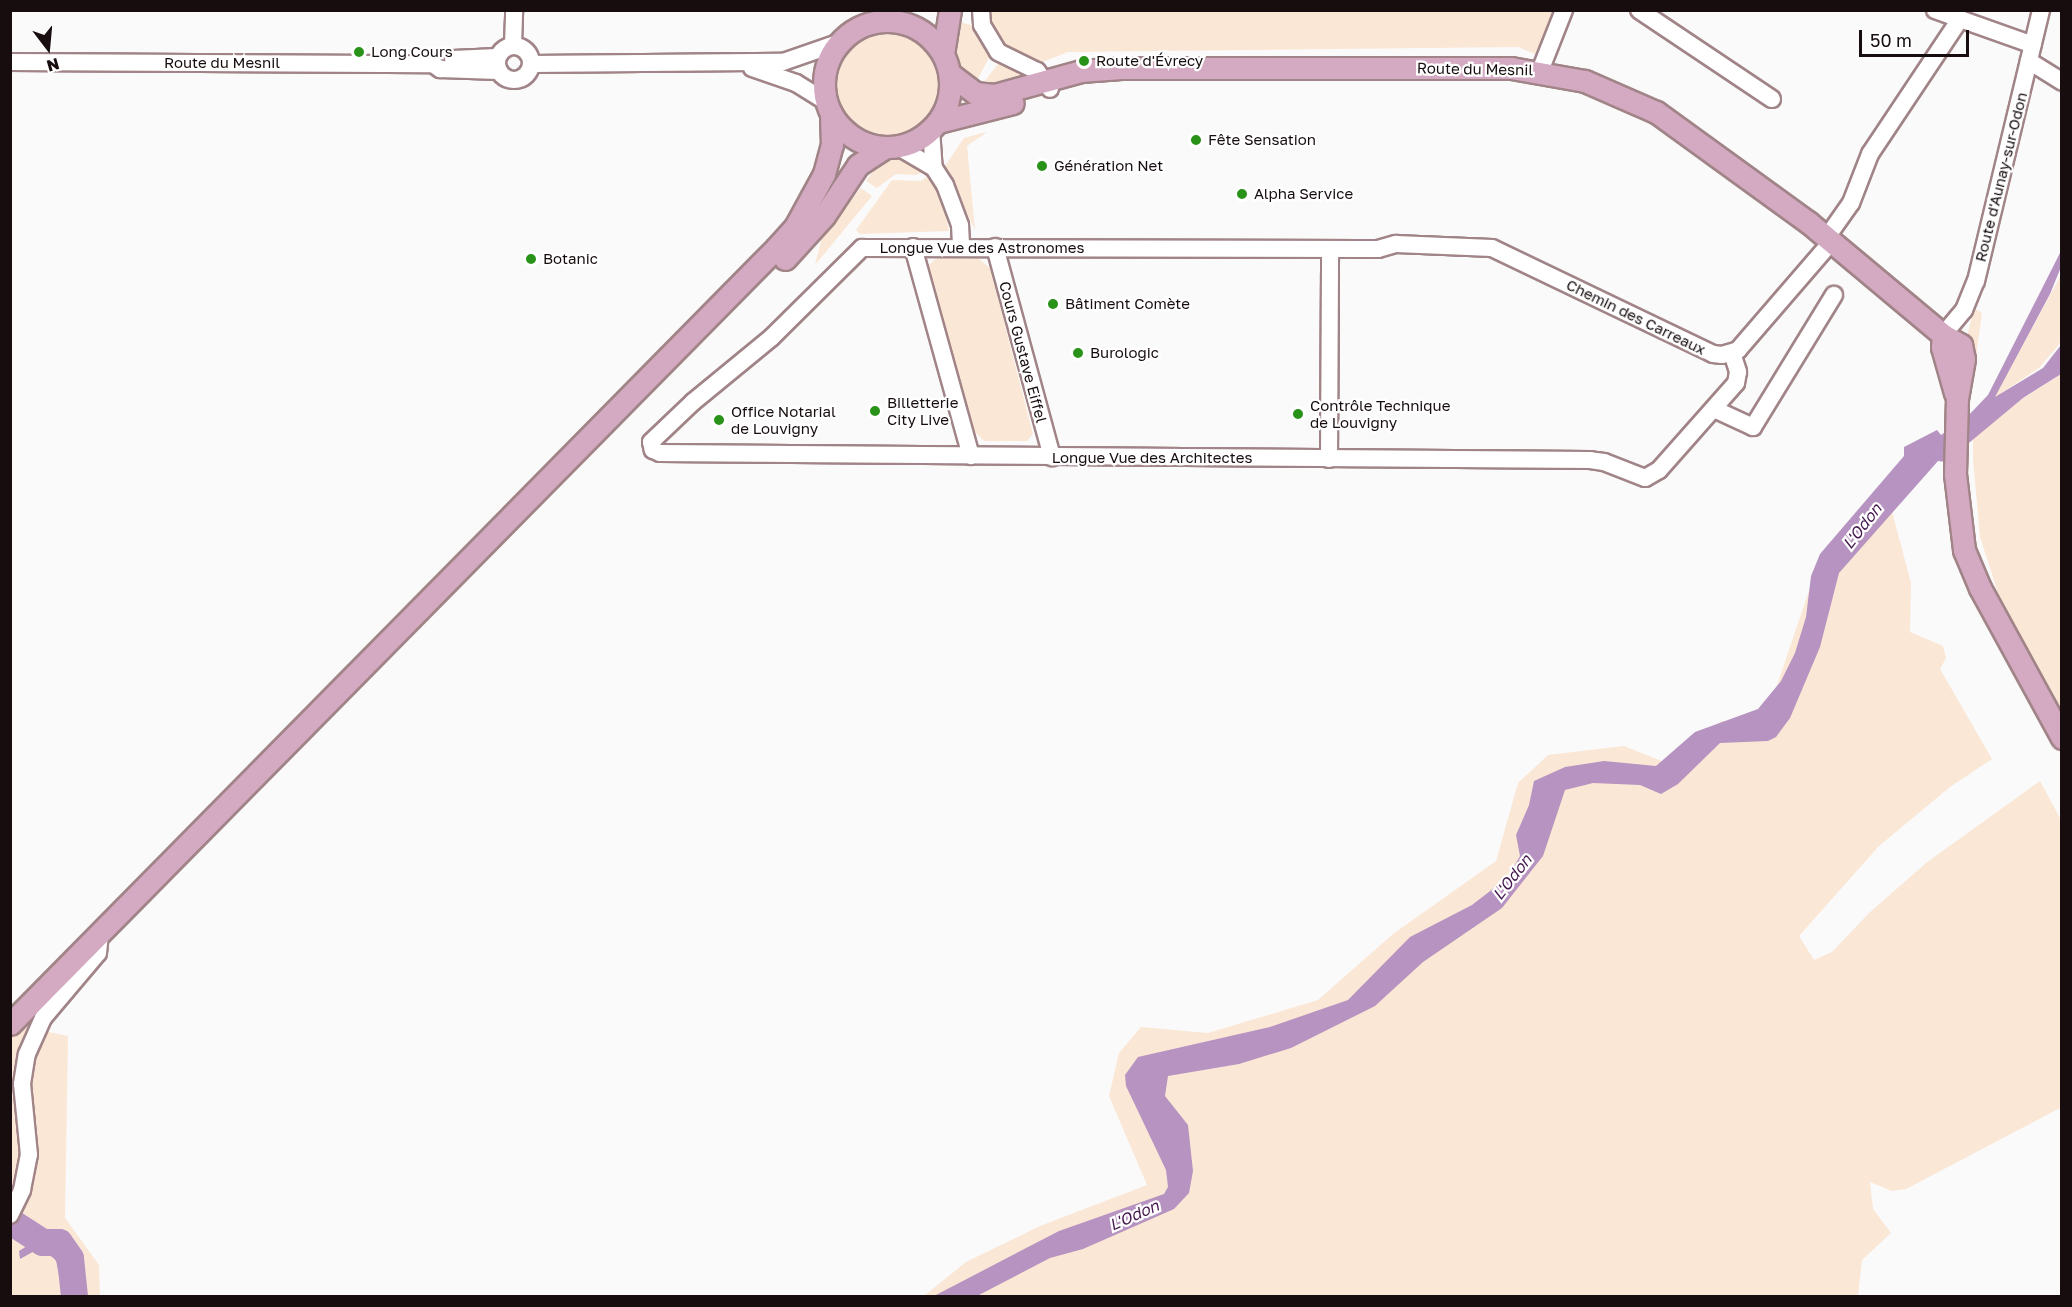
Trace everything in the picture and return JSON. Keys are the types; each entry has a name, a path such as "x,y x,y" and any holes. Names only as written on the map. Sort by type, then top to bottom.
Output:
{"main road":[{"path":"943,54 950,10"},
{"path":"10,1024 675,352 795,226 830,159 825,70 838,43 858,27 900,16 923,31 943,54 950,74 948,99 934,125 858,165 824,216 785,259 711,327 675,352"},
{"name":"Route du Mesnil","path":"934,125 1049,85 1103,70 1263,67 1540,71 1585,81 1656,112 1830,239 1943,335 1954,339 1963,352 1956,424 1957,518 1975,579 2061,738"},
{"name":"Route du Mesnil","path":"950,74 975,93 994,95 1049,85"},
{"path":"828,107 854,138 892,146"}],"street":[{"path":"513,45 526,50 531,64 526,75 514,80 497,64 513,45 514,10"},
{"path":"981,10 982,25 998,52 1036,71 1049,85"},
{"path":"1540,71 1564,10"},
{"path":"1639,10 1772,99"},
{"path":"1935,10 2031,53 2061,82"},
{"name":"Route d'Aunay-sur-Odon","path":"1943,335 1964,310 1973,289 2041,10"},
{"path":"1834,295 1753,427 1714,409 1739,377 1732,353 1830,239 1851,203 1869,154 1960,20"},
{"path":"531,64 783,62 838,43"},
{"name":"Route du Mesnil","path":"10,62 433,64 440,69 497,64"},
{"path":"700,64 762,69 796,83 828,107"},
{"path":"934,125 934,168 952,202 960,225 961,247"},
{"path":"892,146 934,168"},
{"name":"Longue Vue des Astronomes","path":"653,450 655,435 772,337 862,248 1378,249 1396,244"},
{"name":"Chemin des Carreaux","path":"1396,244 1491,248 1713,354 1732,353"},
{"path":"913,247 971,456"},
{"name":"Cours Gustave Eiffel","path":"995,248 1052,457"},
{"path":"1329,459 1330,249"},
{"name":"Longue Vue des Architectes","path":"653,450 660,453 1590,460 1611,464 1639,478 1648,477 1659,470 1714,409"},
{"path":"12,1213 22,1190 29,1155 22,1084 27,1054 43,1018 98,953 100,934"}],"shaded area":[{"path":"981,11 1555,11 1535,54 1518,47 1068,52 1035,65 995,42"},
{"path":"954,22 977,27 992,52 975,84 961,69 955,52"},
{"path":"886,29 907,33 924,45 936,62 940,83 936,104 924,121 907,133 886,137 865,133 848,121 836,104 832,83 836,62 848,45 865,33"},
{"path":"1001,60 1022,71 1028,80 981,86"},
{"path":"987,132 967,146 975,230 945,166 964,138"},
{"path":"898,156 925,171 916,175 896,174 877,188 866,181 878,164"},
{"path":"928,176 942,201 949,231 860,234 856,230 892,180 921,181"},
{"path":"861,188 872,196 815,265 822,237"},
{"path":"936,258 979,259 990,268 1033,434 1027,441 984,441 972,429 928,266"},
{"path":"2061,275 2061,342 2039,368 1994,398"},
{"path":"1974,308 1982,313 1970,401 1964,415 1967,337"},
{"path":"2061,374 2061,709 1999,596 1980,537 1973,439 2016,403"},
{"path":"1890,504 1911,583 1910,632 1943,646 1946,658 1940,669 1992,759 1950,787 1879,846 1799,936 1814,960 1832,952 1869,913 1926,863 2040,781 2061,820 2062,1107 1906,1189 1892,1191 1870,1182 1873,1209 1891,1233 1862,1260 1858,1296 924,1296 966,1262 1040,1226 1147,1185 1109,1096 1119,1053 1141,1027 1208,1033 1318,1000 1393,934 1496,861 1518,783 1548,755 1624,746 1669,764 1722,721 1765,721 1814,576"},
{"path":"23,1027 68,1036 65,1218 99,1265 100,1296 11,1296 10,1039"}],"water":[{"path":"2061,251 2061,267 2050,294 1995,397 2043,368 2061,345 2061,374 2023,398 1946,462 1938,461 1839,573 1820,647 1790,718 1776,737 1768,741 1720,743 1678,784 1661,794 1640,785 1593,783 1565,790 1543,856 1502,908 1423,962 1375,1006 1291,1048 1239,1064 1168,1076 1165,1096 1188,1125 1193,1171 1189,1193 1174,1209 1083,1249 1050,1258 977,1296 934,1296 1059,1231 1164,1194 1168,1187 1166,1170 1126,1086 1125,1075 1138,1057 1270,1027 1348,1000 1410,937 1472,905 1507,878 1520,856 1516,835 1529,805 1534,781 1565,767 1604,761 1656,766 1695,732 1758,709 1781,681 1795,653 1806,617 1811,576 1820,554 1904,456 1904,447 1937,430 1941,435 1966,418 1988,395"},
{"path":"48,1233 69,1240 76,1247 83,1272 82,1296 63,1296 56,1260 40,1248 20,1259 19,1251"}],"waterway":[{"name":"L'Odon","path":"10,1221 42,1242 59,1242 70,1258 74,1296"}],"place":[{"name":"Long Cours","path":"359,52"},
{"name":"Route d'Évrecy","path":"1084,61"},
{"name":"Fête Sensation","path":"1196,140"},
{"name":"Génération Net","path":"1042,166"},
{"name":"Alpha Service","path":"1242,194"},
{"name":"Botanic","path":"531,259"},
{"name":"Bâtiment Comète","path":"1053,304"},
{"name":"Burologic","path":"1078,353"},
{"name":"Billetterie City Live","path":"875,411"},
{"name":"Contrôle Technique de Louvigny","path":"1298,414"},
{"name":"Office Notarial de Louvigny","path":"719,420"}]}
